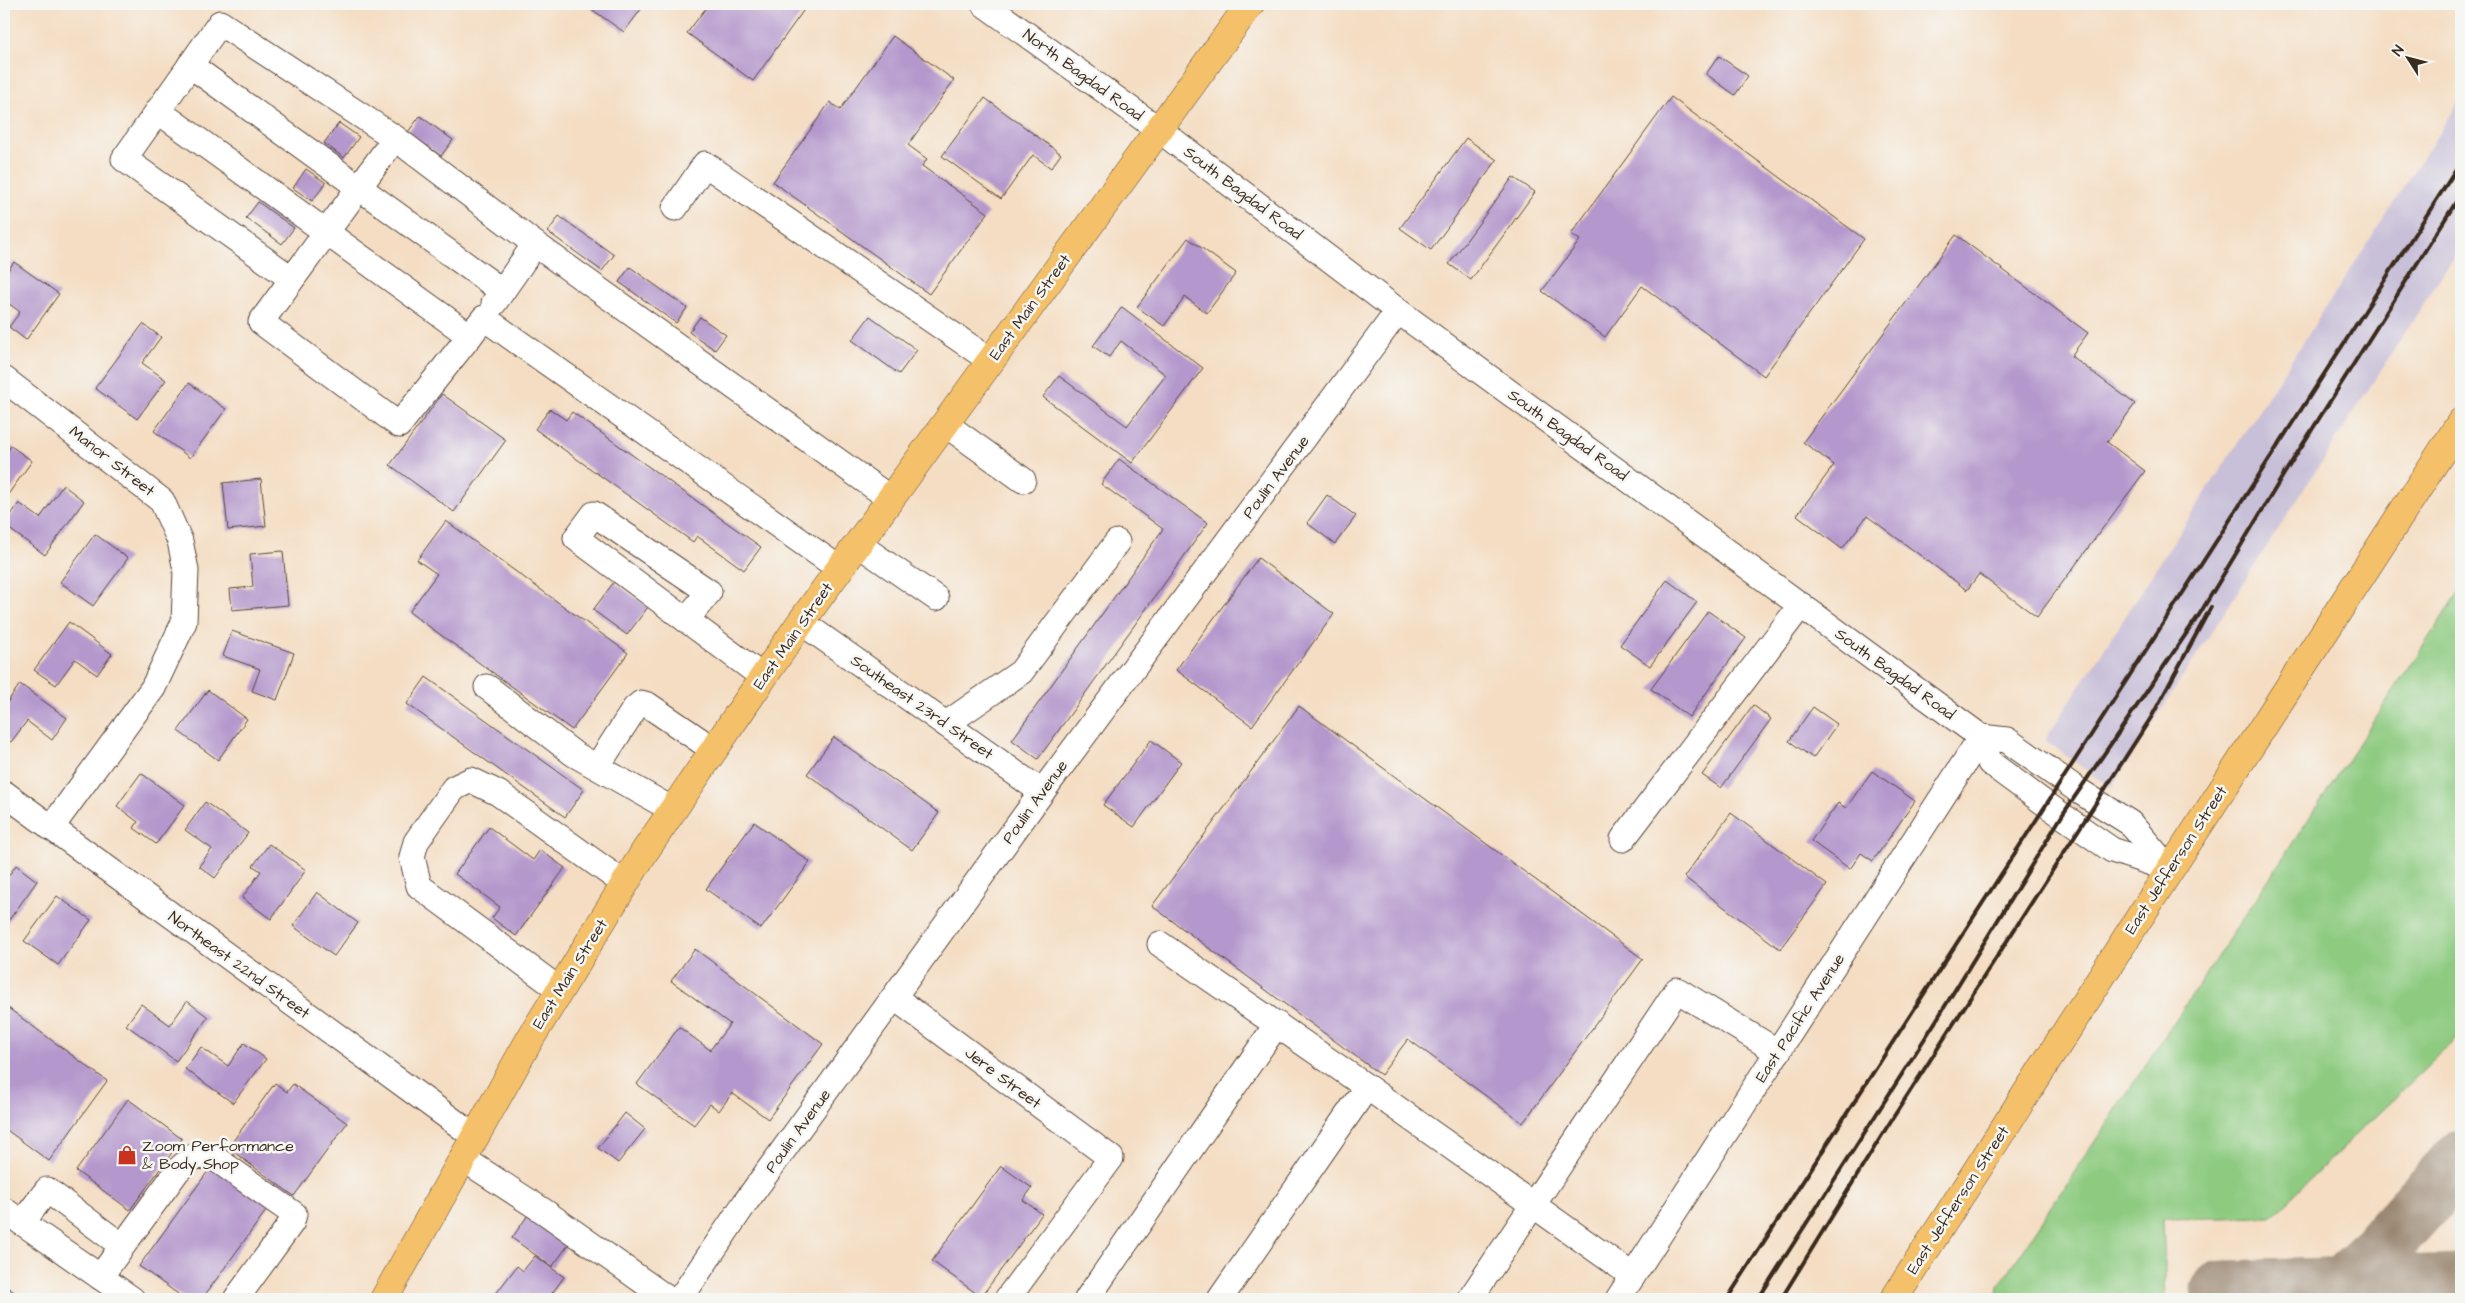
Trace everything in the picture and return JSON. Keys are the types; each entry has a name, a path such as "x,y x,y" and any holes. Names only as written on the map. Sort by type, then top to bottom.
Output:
{"main road":[{"name":"East Main Street","path":"389,1297 468,1147 560,990 673,810 801,622 1250,4"},
{"name":"East Jefferson Street","path":"1894,1299 2461,422"}],"street":[{"name":"North Bagdad Road","path":"984,4 1158,129"},
{"path":"292,279 124,159 220,23 394,138 535,244 891,499"},
{"path":"190,66 502,291"},
{"path":"158,111 326,232 477,327 840,569"},
{"name":"South Bagdad Road","path":"1158,129 1398,311 1982,736"},
{"path":"394,138 261,322 399,424 477,327 535,244"},
{"path":"676,208 705,164 991,361"},
{"name":"Poulin Avenue","path":"680,1299 745,1203 895,998 1042,792 1398,311"},
{"name":"Manor Street","path":"4,379 81,436 162,502 180,541 186,570 184,622 153,688 51,828"},
{"path":"945,424 1023,480"},
{"path":"686,620 709,592 594,514 576,538 686,620 763,677"},
{"path":"946,724 1021,672 1117,542"},
{"path":"858,544 936,598"},
{"path":"1623,839 1801,605"},
{"name":"Southeast 23rd Street","path":"801,622 1042,792"},
{"path":"487,687 574,754 673,810"},
{"path":"597,766 635,708 642,704 648,705 714,750"},
{"path":"1982,736 1990,763 2047,805 2112,850 2170,870"},
{"name":"East Pacific Avenue","path":"1618,1299 1982,736"},
{"path":"560,990 419,886 412,857 416,842 454,788 471,780 498,793 625,884"},
{"name":"Northeast 22nd Street","path":"4,793 468,1147 545,1212 668,1299"},
{"path":"1160,944 1367,1087 1633,1276"},
{"path":"1470,1299 1677,990 1778,1052"},
{"name":"Jere Street","path":"895,998 1111,1158 1007,1299"},
{"path":"1087,1299 1277,1024"},
{"path":"1220,1299 1367,1087"},
{"path":"100,1277 178,1170 194,1156 213,1157 294,1214 292,1222 236,1299"},
{"path":"122,1246 47,1190 12,1216 132,1299"}],"shaded area":[{"path":"2461,99 2461,246 2111,788 2045,740"}],"green space":[{"path":"2461,589 2461,1034 2271,1217 2163,1219 2166,1299 1995,1299 1999,1286"}],"building":[{"path":"584,4 645,4 624,32"},
{"path":"709,4 808,4 753,81 687,33"},
{"path":"893,36 954,80 908,145 927,159 922,166 988,213 929,294 773,182 830,102 840,110"},
{"path":"1719,56 1748,76 1735,95 1706,74"},
{"path":"1671,97 1864,239 1764,376 1642,286 1605,337 1542,291 1580,240 1571,234"},
{"path":"985,98 1061,154 1051,168 1033,155 1001,199 942,156"},
{"path":"420,116 453,140 441,156 408,132"},
{"path":"339,123 359,137 344,158 324,143"},
{"path":"1466,138 1497,160 1431,250 1400,228"},
{"path":"306,169 326,183 312,201 293,188"},
{"path":"1513,177 1535,192 1471,280 1449,264"},
{"path":"258,202 294,228 282,244 246,218"},
{"path":"559,216 614,255 602,271 548,232"},
{"path":"1956,235 2088,333 2071,356 2135,404 2107,442 2145,471 2037,617 1979,574 1967,590 1867,516 1842,549 1797,515 1834,465 1803,442"},
{"path":"1188,238 1236,273 1207,313 1185,297 1164,326 1137,307"},
{"path":"14,262 59,294 26,340 9,327 20,312 4,300 4,276"},
{"path":"630,267 687,308 676,323 619,282"},
{"path":"1122,307 1203,368 1132,463 1043,397 1059,376 1127,426 1166,375 1121,341 1109,357 1093,346"},
{"path":"870,316 917,350 899,374 852,340"},
{"path":"700,317 726,335 715,350 689,332"},
{"path":"143,324 161,337 142,363 166,380 137,419 95,388"},
{"path":"189,383 226,409 190,458 154,431"},
{"path":"442,394 506,440 454,512 390,465"},
{"path":"550,409 566,420 572,412 761,547 744,570 697,536 693,542 535,429"},
{"path":"11,446 32,461 4,500 4,456"},
{"path":"1119,459 1208,523 1038,759 1012,740 1163,529 1101,484"},
{"path":"261,479 266,526 228,530 223,483"},
{"path":"63,485 84,501 45,555 4,525 19,503 40,518"},
{"path":"1327,495 1356,516 1335,544 1307,523"},
{"path":"446,521 628,653 572,730 409,612 437,574 417,560"},
{"path":"95,534 128,558 93,606 60,582"},
{"path":"283,551 288,605 232,610 230,589 253,587 250,554"},
{"path":"1258,558 1334,614 1252,726 1176,670"},
{"path":"1667,580 1697,602 1650,666 1620,645"},
{"path":"614,582 648,607 627,635 593,610"},
{"path":"1708,611 1746,638 1689,717 1651,689"},
{"path":"69,622 112,654 97,675 75,659 56,685 34,670"},
{"path":"232,631 294,653 277,700 252,691 260,669 223,656"},
{"path":"426,677 584,790 565,817 407,704"},
{"path":"20,684 67,718 52,740 27,721 11,742 4,737 4,707"},
{"path":"208,690 247,719 218,760 178,731"},
{"path":"1753,705 1771,719 1721,788 1702,775"},
{"path":"1299,706 1643,959 1523,1123 1408,1039 1381,1075 1152,906"},
{"path":"1813,707 1837,724 1813,758 1789,741"},
{"path":"834,737 939,813 912,850 807,774"},
{"path":"1151,740 1181,762 1134,827 1103,805"},
{"path":"1872,771 1915,801 1873,861 1861,853 1850,869 1811,841 1838,803 1846,808"},
{"path":"141,773 185,805 156,844 134,828 138,822 117,806"},
{"path":"205,802 248,833 215,878 199,866 212,849 185,830"},
{"path":"1731,813 1827,885 1780,949 1684,877"},
{"path":"754,822 810,862 761,929 706,889"},
{"path":"489,827 533,860 540,850 565,868 516,936 492,918 500,907 455,874"},
{"path":"269,844 306,870 271,919 242,898 261,871 253,866"},
{"path":"16,865 37,881 4,927 4,882"},
{"path":"317,892 358,923 334,956 293,926"},
{"path":"57,896 91,920 58,965 24,941"},
{"path":"695,949 823,1044 768,1119 732,1093 719,1111 710,1104 694,1125 637,1084 679,1027 710,1050 730,1024 671,981"},
{"path":"187,1001 208,1017 176,1061 126,1025 141,1004 170,1025"},
{"path":"4,1005 107,1081 49,1161 4,1128"},
{"path":"244,1043 266,1059 233,1103 185,1069 201,1047 228,1066"},
{"path":"275,1083 287,1092 293,1084 347,1123 294,1196 228,1148"},
{"path":"128,1099 182,1139 130,1210 76,1171"},
{"path":"625,1113 645,1129 618,1163 598,1148"},
{"path":"214,1163 271,1204 202,1299 185,1299 139,1266"},
{"path":"1001,1166 1032,1188 1023,1200 1042,1214 981,1297 932,1261"},
{"path":"528,1215 569,1244 552,1267 512,1238"},
{"path":"535,1256 564,1277 548,1299 492,1299 517,1266 523,1271"},
{"path":"4,1285 24,1299 4,1299"}],"taxiway":[{"path":"2335,1299 2461,1160"},
{"path":"2221,1290 2461,1283"}],"railway":[{"path":"1727,1299 2461,162"},
{"path":"1758,1299 1934,1024 2063,814 2199,615 2284,474 2461,194"},
{"path":"1781,1299 1887,1127 2152,716 2211,607"}],"place":[{"name":"Zoom Performance & Body Shop","path":"127,1155"}]}
